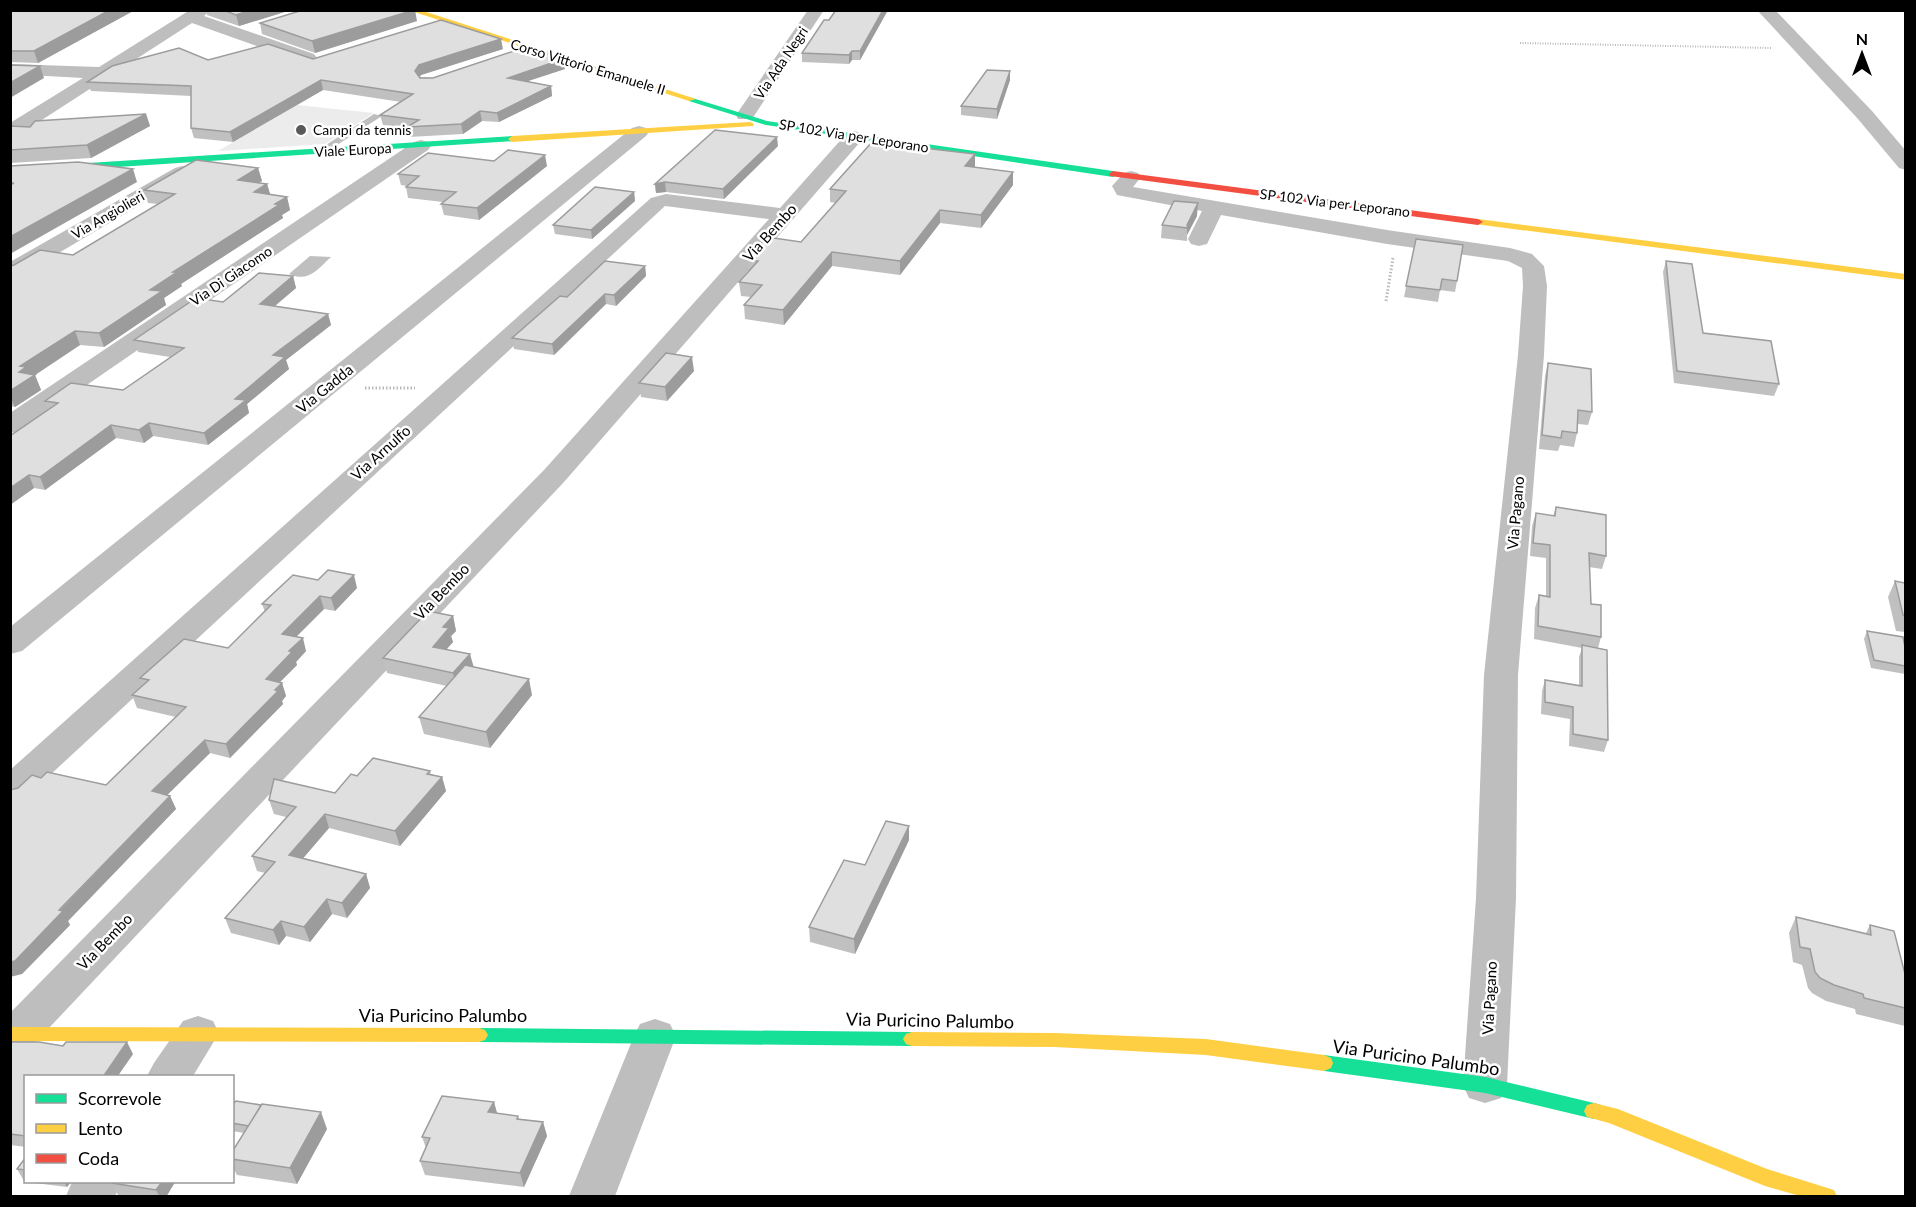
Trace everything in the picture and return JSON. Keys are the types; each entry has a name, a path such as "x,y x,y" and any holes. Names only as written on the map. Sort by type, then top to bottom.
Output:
{"street":[{"name":"Corso Vittorio Emanuele II","path":"411,10 766,123"},
{"name":"Via Ada Negri","path":"745,116 816,10"},
{"path":"1765,10 1865,115 1905,164"},
{"path":"15,126 196,14 238,34 321,60"},
{"path":"412,31 444,21"},
{"path":"238,34 269,25"},
{"path":"506,55 528,48"},
{"path":"10,69 103,73"},
{"path":"682,129 710,119 715,111 713,105"},
{"name":"Viale Europa","path":"10,171 766,123"},
{"name":"SP 102 Via per Leporano","path":"766,123 1131,177 1905,277"},
{"name":"Via Gadda","path":"10,644 639,132"},
{"name":"Via Bembo","path":"14,1034 554,476 854,137"},
{"name":"Via Di Giacomo","path":"10,425 421,146"},
{"name":"Via Angiolieri","path":"10,272 206,158"},
{"name":"Via Pagano","path":"1131,177 1122,186 1124,190 1214,208 1524,259 1533,266 1535,286 1501,675 1496,898 1485,1085"},
{"name":"Via Arnulfo","path":"10,791 658,202 666,200 786,215"},
{"path":"1199,239 1214,208"},
{"path":"170,1075 198,1033"},
{"name":"Via Puricino Palumbo","path":"14,1034 198,1033 1055,1040 1206,1047 1485,1085 1611,1115 1765,1177 1827,1197"},
{"path":"592,1197 655,1036"},
{"path":"89,1197 98,1183"}],"lane":[{"path":"320,152 377,116"}],"path":[{"path":"1521,43 1802,49"},
{"path":"1386,301 1393,259 1392,248 1387,237"},
{"path":"326,388 425,387 460,381"}],"shaded area":[{"name":"Campi da tennis","path":"297,105 374,113 325,144 218,151"},
{"path":"310,256 331,257 311,274 301,277 289,274"}],"building":[{"path":"10,10 110,10 34,51 10,51"},
{"path":"223,10 251,10 236,15"},
{"path":"303,10 414,10 312,41 260,23"},
{"path":"836,10 883,10 860,51 852,51 849,55 802,53 824,20 829,20"},
{"path":"441,20 501,39 419,65 415,71 420,78 433,78 526,47 563,59 508,78 551,86 497,113 480,111 461,124 407,127 419,120 380,115 413,94 321,80 230,132 191,128 191,86 87,82 112,66 179,48 208,60 268,44 313,59"},
{"path":"10,65 40,66 10,83"},
{"path":"987,70 1010,71 997,109 961,106"},
{"path":"146,114 87,145 10,150 10,126 30,127 35,121"},
{"path":"715,130 777,137 723,189 665,182 655,184"},
{"path":"872,142 975,154 965,166 1013,172 981,215 940,210 900,261 832,252 783,310 744,305 762,285 739,282 758,261 747,260 767,237 801,242 846,191 830,189"},
{"path":"508,150 545,155 477,208 441,204 456,192 406,187 419,176 398,174 428,153 494,161"},
{"path":"196,160 258,168 238,180 267,184 254,192 287,197 275,204 279,205 173,272 177,272 150,290 162,291 99,333 75,331 20,366 26,367 19,372 35,375 10,391 10,266 40,250 73,255 175,194 144,190"},
{"path":"78,162 133,169 10,237 10,185 14,183 10,183 10,166"},
{"path":"595,187 634,192 591,230 553,225"},
{"path":"1174,201 1198,203 1187,225 1188,228 1162,225"},
{"path":"1416,239 1463,245 1457,281 1442,279 1440,290 1406,286"},
{"path":"605,261 645,266 614,295 605,294 552,344 512,338 560,296 567,297"},
{"path":"1666,261 1692,264 1703,333 1771,341 1779,384 1677,371"},
{"path":"259,273 293,276 260,304 328,314 273,355 285,357 235,399 246,400 204,433 149,423 139,430 111,425 40,477 29,475 10,488 10,436 58,403 45,401 71,383 123,390 184,348 134,340 196,298 223,302"},
{"path":"666,353 692,357 665,387 639,383"},
{"path":"1548,363 1591,369 1592,412 1578,410 1577,433 1562,431 1561,438 1542,435"},
{"path":"1556,507 1606,515 1606,556 1589,553 1591,604 1601,605 1601,637 1538,626 1539,595 1550,597 1550,545 1533,543 1536,513 1555,516"},
{"path":"328,570 354,575 331,598 320,596 282,634 303,638 266,679 282,683 275,690 278,691 226,744 205,740 152,791 170,796 59,910 63,911 15,961 10,962 10,790 18,788 32,775 41,778 47,772 106,785 186,707 132,695 149,680 140,678 184,639 228,648 271,605 262,604 293,575 318,580"},
{"path":"1895,581 1905,583 1905,615 1903,615"},
{"path":"428,611 453,616 443,627 449,628 433,647 470,654 453,673 383,658"},
{"path":"1867,631 1903,637 1905,666 1874,660"},
{"path":"1582,645 1607,650 1608,740 1573,734 1573,707 1545,702 1545,680 1582,686"},
{"path":"465,665 529,679 486,732 419,717"},
{"path":"373,758 430,771 427,774 442,777 395,831 325,814 289,855 366,874 342,903 327,899 304,927 281,921 273,930 225,918 275,862 252,856 296,807 269,800 274,779 335,793 351,774 357,776"},
{"path":"886,821 909,826 854,939 809,927 844,860 865,865"},
{"path":"1796,917 1871,935 1870,925 1894,931 1905,974 1905,1008 1864,998 1863,994 1820,978 1815,972 1810,949 1800,947"},
{"path":"10,1042 39,1042 63,1046 66,1042 127,1042 104,1075 24,1075 24,1136 10,1134"},
{"path":"442,1096 494,1102 488,1112 543,1122 520,1173 420,1161 430,1138 422,1137"},
{"path":"236,1101 261,1105 249,1126 234,1123 234,1103"},
{"path":"262,1104 321,1112 290,1168 234,1159 234,1149"},
{"path":"24,1160 24,1170 17,1169"},
{"path":"112,1183 161,1183 156,1190"}],"traffic: fast":[{"path":"692,99 766,123 1113,174"},
{"path":"10,171 512,139"},
{"path":"479,1035 912,1039"},
{"path":"1324,1063 1485,1085 1594,1111"}],"traffic: slow":[{"path":"411,10 692,99"},
{"path":"512,139 750,124"},
{"path":"1478,222 1906,277"},
{"path":"10,1034 479,1035"},
{"path":"912,1039 1055,1040 1206,1047 1324,1063"},
{"path":"1594,1111 1611,1115 1765,1177 1827,1196"}],"traffic: jam":[{"path":"1113,174 1478,222"}],"place":[{"name":"Campi da tennis","path":"301,130"}]}
